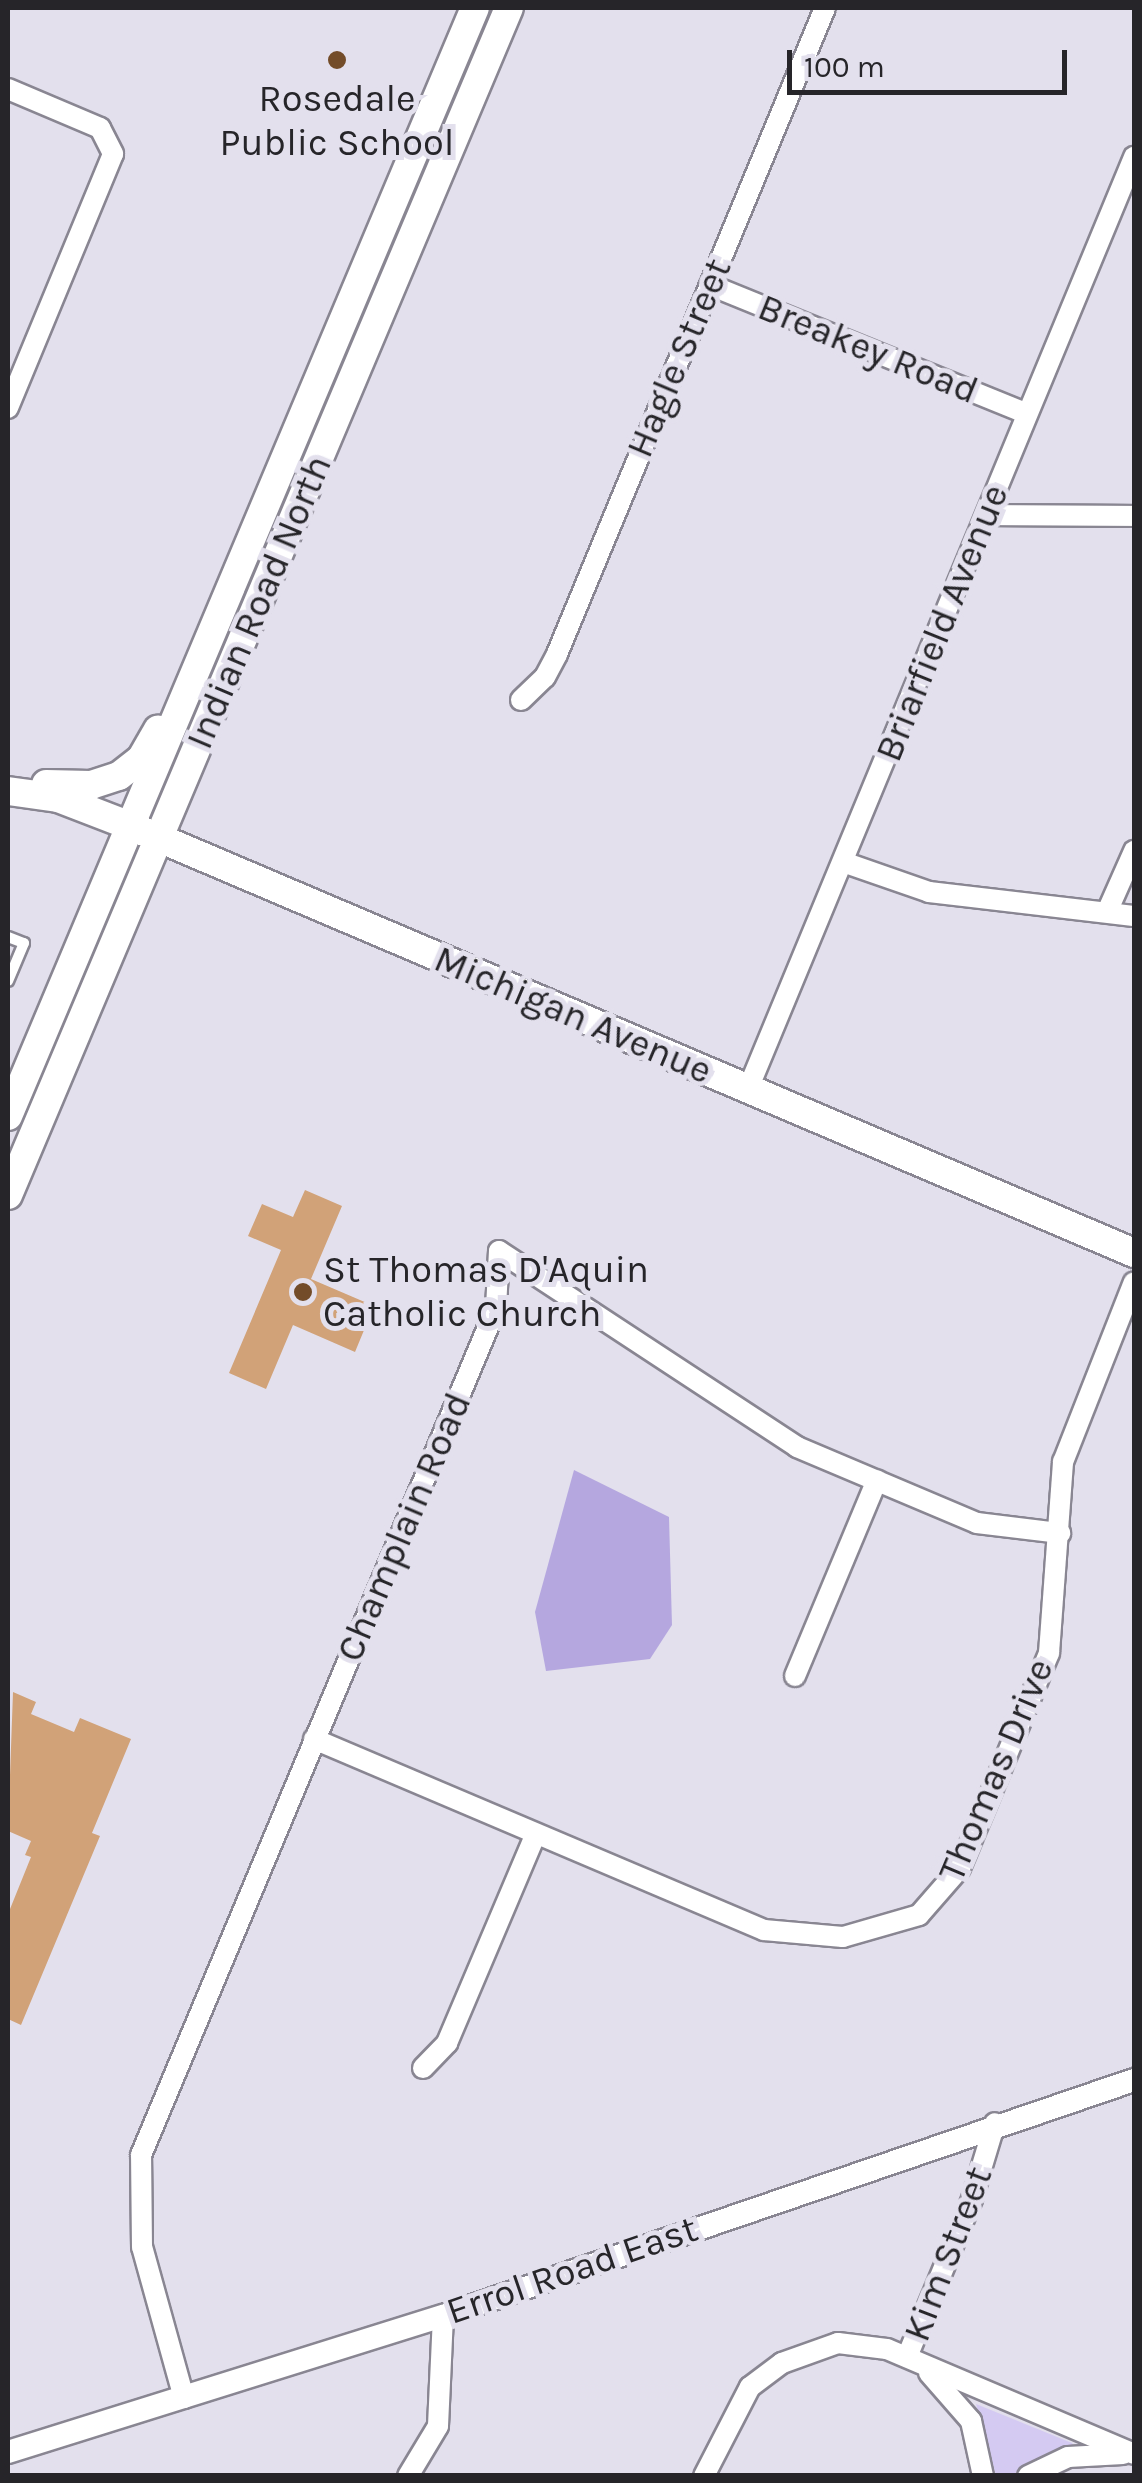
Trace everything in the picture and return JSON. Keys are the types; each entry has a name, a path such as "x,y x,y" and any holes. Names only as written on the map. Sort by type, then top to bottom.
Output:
{"main road":[{"name":"Indian Road North","path":"8,1116 134,828 475,8"},
{"name":"Indian Road North","path":"8,1195 509,8"},
{"path":"8,778 76,787 119,776 141,759 199,664"},
{"name":"Michigan Avenue","path":"8,792 58,798 134,828 1134,1253"}],"street":[{"name":"Hagle Street","path":"521,700 545,677 556,654 824,8"},
{"path":"8,89 100,128 110,142 110,168 8,408"},
{"name":"Briarfield Avenue","path":"748,1089 1134,157"},
{"name":"Breakey Road","path":"710,284 1026,413"},
{"path":"988,515 1134,516"},
{"path":"1107,912 1134,852"},
{"path":"843,862 929,892 1134,916"},
{"name":"Champlain Road","path":"184,2398 142,2247 141,2155 496,1308 499,1252 780,1438 977,1523 1060,1533"},
{"name":"Thomas Drive","path":"314,1739 764,1930 843,1937 919,1916 960,1868 1049,1653 1063,1462 1072,1428 1134,1282"},
{"path":"795,1676 877,1480"},
{"path":"422,2068 447,2043 535,1836"},
{"name":"Errol Road East","path":"8,2452 443,2316 995,2123 1134,2080"},
{"name":"Kim Street","path":"983,2476 978,2439 961,2404 907,2358 972,2200 995,2123"},
{"path":"408,2476 438,2426 443,2316"},
{"path":"704,2476 737,2404 782,2362 838,2344 907,2358 1134,2455"},
{"path":"1028,2476 1068,2458 1134,2455"}],"lane":[{"path":"8,937 24,944 8,981"}],"shaded area":[{"path":"574,1470 669,1517 672,1625 650,1659 546,1671 535,1612"},
{"path":"976,2404 1074,2446 1011,2475 996,2475"}],"building":[{"name":"St Thomas D'Aquin Catholic Church","path":"305,1190 342,1206 311,1279 374,1306 355,1352 293,1325 266,1389 229,1373 281,1250 248,1236 262,1204 293,1217"},
{"path":"13,1692 36,1702 31,1714 74,1732 80,1718 131,1739 92,1833 100,1836 21,2025 8,2019 8,1914 31,1857 25,1855 31,1841 8,1831"}],"place":[{"name":"Rosedale Public School","path":"337,60"},
{"name":"St Thomas D'Aquin Catholic Church","path":"303,1292"}]}
